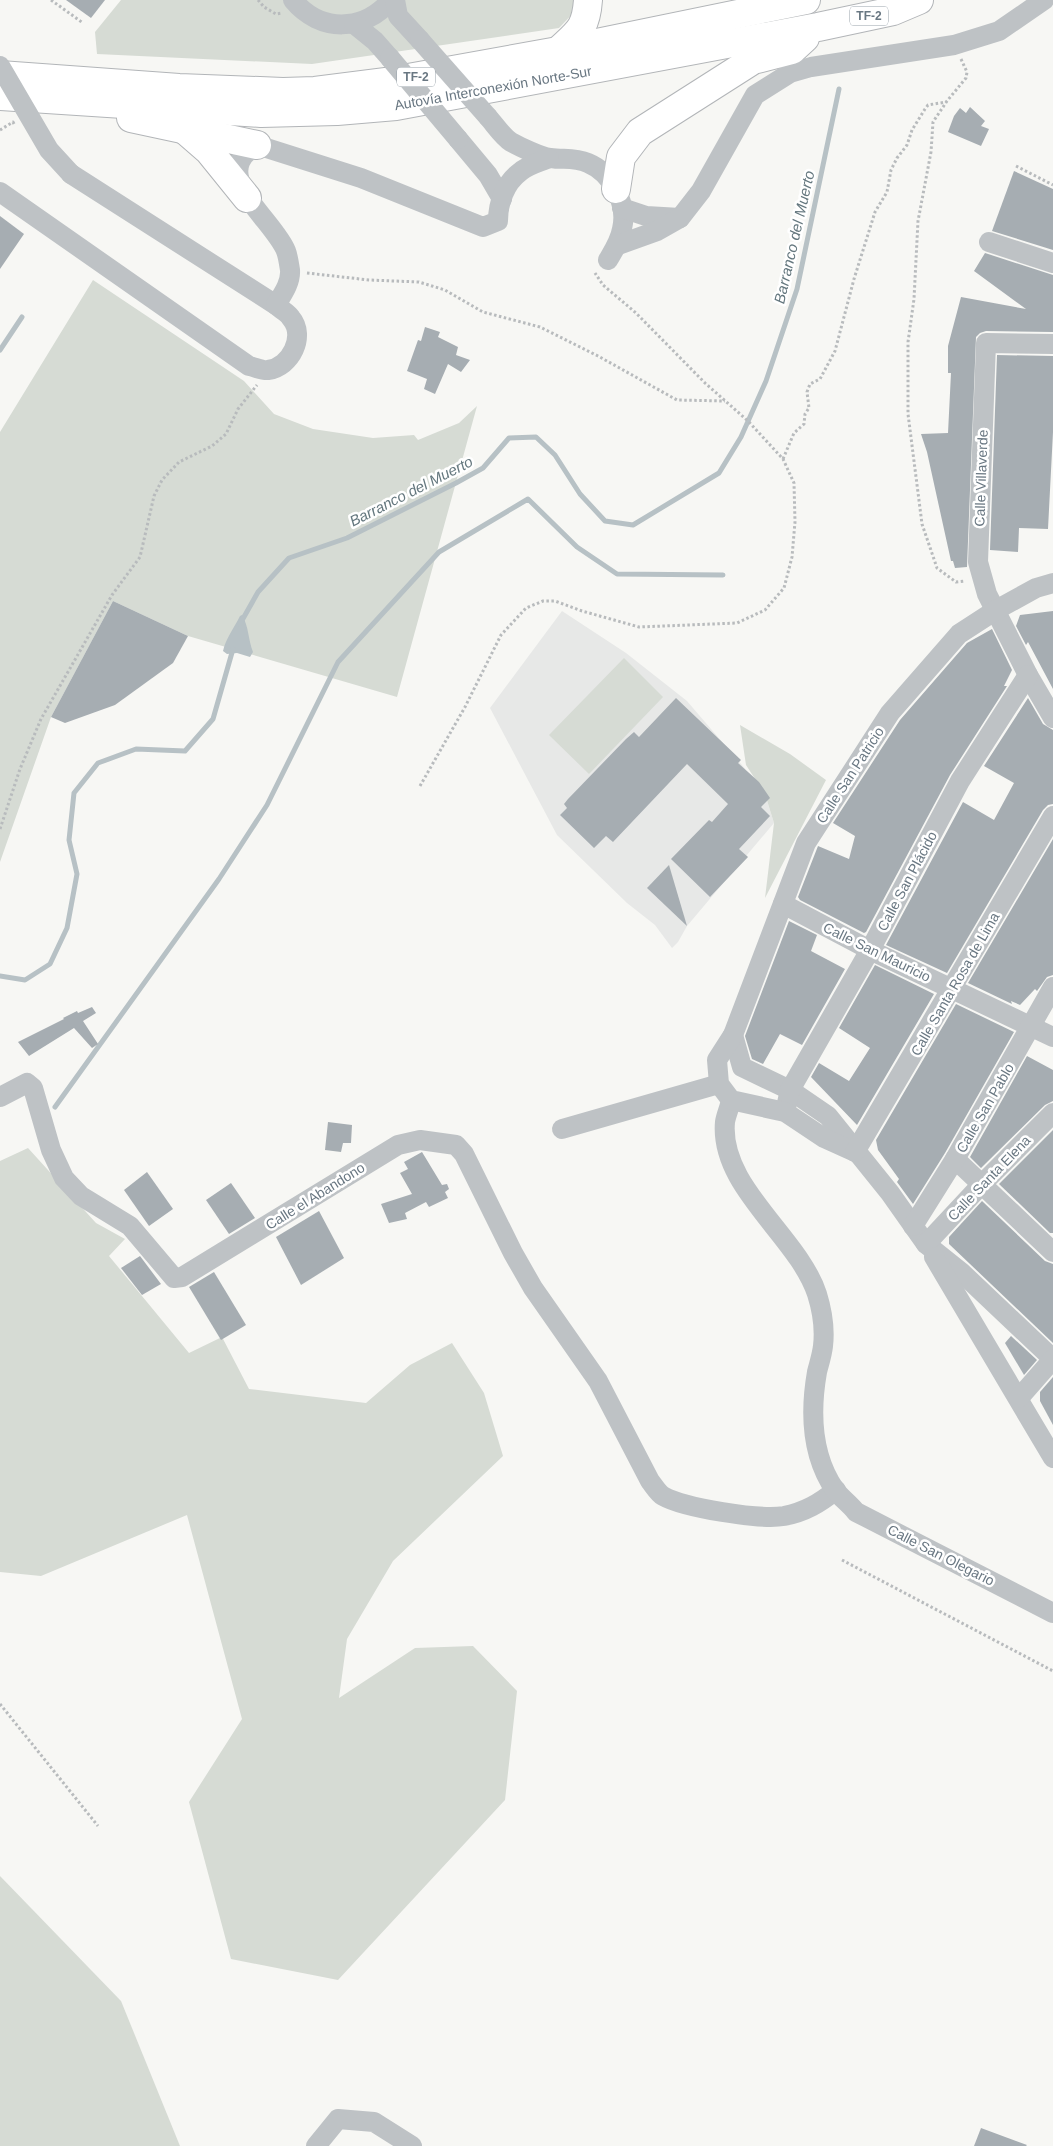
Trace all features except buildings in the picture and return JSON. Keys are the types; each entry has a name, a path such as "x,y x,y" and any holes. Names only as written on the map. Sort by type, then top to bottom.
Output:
{"highway":[{"path":"558,51 582,29 587,16 588,0"},
{"name":"Autovía Interconexión Norte-Sur","path":"0,75 179,88 283,92 315,91 386,82 558,51 806,0"},
{"name":"Autovía Interconexión Norte-Sur","path":"0,96 261,113 337,111 405,104 818,27 893,11 919,0"},
{"path":"619,198 621,157 640,132 753,60 792,50 818,27"},
{"path":"52,100 256,144"},
{"path":"184,130 208,151 247,198"}],"street":[{"path":"293,0 300,9 316,19 335,25 354,24 370,18 383,9 391,0"},
{"path":"395,0 398,16 510,142 549,158"},
{"path":"607,259 680,218 701,191 755,95 790,72 811,67 954,45 999,31 1044,0"},
{"path":"354,24 375,41 390,58 488,175 502,199"},
{"path":"0,66 49,150 71,174 276,305 292,318 298,334 294,350 285,364 268,370 249,366 2,197"},
{"path":"276,305 286,290 290,272 285,250 247,198 238,175 239,162 247,150 256,144 370,181 483,227 498,221 502,199 509,184 520,171 549,158 572,157 589,163 604,174 619,198 646,216 680,218"},
{"path":"607,259 623,228 619,198"},
{"path":"989,242 1053,263"},
{"name":"Calle Villaverde","path":"1053,344 986,343 978,562 982,581 1028,675 1053,718"},
{"name":"Calle San Patricio","path":"719,1079 718,1060 732,1035 806,843 890,713 959,634 996,610 1036,588 1053,582"},
{"name":"Calle San Plácido","path":"785,1112 790,1090 870,950 960,782 1028,675"},
{"name":"Calle Santa Rosa de Lima","path":"855,1152 1053,816"},
{"name":"Calle San Mauricio","path":"783,904 870,950 1053,1037"},
{"name":"Calle San Pablo","path":"914,1226 955,1159 1053,988"},
{"path":"732,1035 742,1067"},
{"path":"562,1129 719,1079 730,1067 742,1067 790,1090 828,1116 914,1226 968,1312 1053,1458"},
{"path":"719,1079 731,1100 785,1112 824,1138 855,1152"},
{"name":"Calle el Abandono","path":"0,1097 27,1083 33,1088 51,1150 64,1178 81,1196 130,1226 174,1278 182,1277 398,1145 420,1140 456,1145 464,1154 513,1253 533,1288 598,1381 650,1482 662,1496 696,1507 759,1518 801,1512 820,1503 836,1490"},
{"name":"Calle San Olegario","path":"731,1100 725,1122 727,1145 733,1165 747,1189 812,1278 821,1306 824,1344 813,1403 814,1439 824,1469 836,1490 856,1512 1053,1613"},
{"name":"Calle Santa Elena","path":"926,1244 982,1184 1053,1113"},
{"path":"955,1159 1052,1249"},
{"path":"926,1244 961,1272 1053,1359 1018,1398"},
{"path":"968,1312 985,1296"},
{"path":"316,2146 338,2119 374,2122 412,2146"}],"path":[{"path":"51,0 84,23"},
{"path":"258,0 264,7"},
{"path":"954,45 966,72 966,78 946,102 933,122 931,152 918,222 914,299 908,342 908,414 922,524 938,568 956,582 982,581"},
{"path":"783,459 794,433 804,424 805,414 809,408 807,392 810,384 820,379 835,351 861,256 875,212 887,192 891,170 907,145 912,130 925,108 928,105 946,102"},
{"path":"0,130 13,122"},
{"path":"1016,166 1053,185"},
{"path":"420,786 465,707 501,635 526,608 543,601 555,601 638,627 737,623 765,610 784,588 792,557 795,522 794,484 783,459 748,421 705,383 636,313 604,286 607,259"},
{"path":"290,272 369,280 419,282 436,287 445,290 482,312 540,327 598,356 677,400 726,401"},
{"path":"0,830 20,769 42,718 112,595 140,557 154,496 162,480 180,462 212,446 226,434 238,409 268,370"},
{"path":"842,1560 1053,1672"},
{"path":"0,1704 98,1826"}],"shaded area":[{"path":"121,0 578,0 580,6 559,28 312,64 97,54 95,32"},
{"path":"93,280 244,381 274,414 313,429 373,438 414,435 418,440 459,423 477,406 397,697 188,636 113,601 51,717 0,862 0,432"},
{"path":"562,611 626,653 687,701 747,771 759,782 765,794 774,823 687,926 678,942 672,948 655,925 627,903 557,835 490,708"},
{"path":"242,615 253,652 250,657 237,653 227,654 223,651 228,637"},
{"path":"624,658 663,697 589,774 549,735"},
{"path":"740,725 790,754 826,780 765,898 774,823 765,794 746,765"},
{"path":"28,1148 96,1223 125,1239 109,1256 189,1353 222,1337 249,1389 366,1403 410,1365 452,1343 484,1393 503,1456 393,1561 347,1639 339,1698 415,1648 473,1646 517,1691 505,1800 338,1980 231,1959 189,1802 242,1719 187,1515 41,1576 0,1572 0,1161"},
{"path":"0,1876 121,2001 180,2146 0,2146"}],"waterway":[{"name":"Barranco del Muerto","path":"240,624 258,592 289,558 347,538 456,483 483,468 509,438 536,437 555,455 580,494 605,521 633,525 719,473 741,437 766,381 797,289 839,89"},
{"path":"0,350 22,317"},
{"path":"55,1107 219,879 267,805 338,662 439,552 528,499 577,547 617,574 723,575"},
{"name":"Barranco del Muerto","path":"0,976 25,980 50,964 67,928 77,874 69,840 74,793 98,763 136,749 185,751 213,719 233,649"}]}
